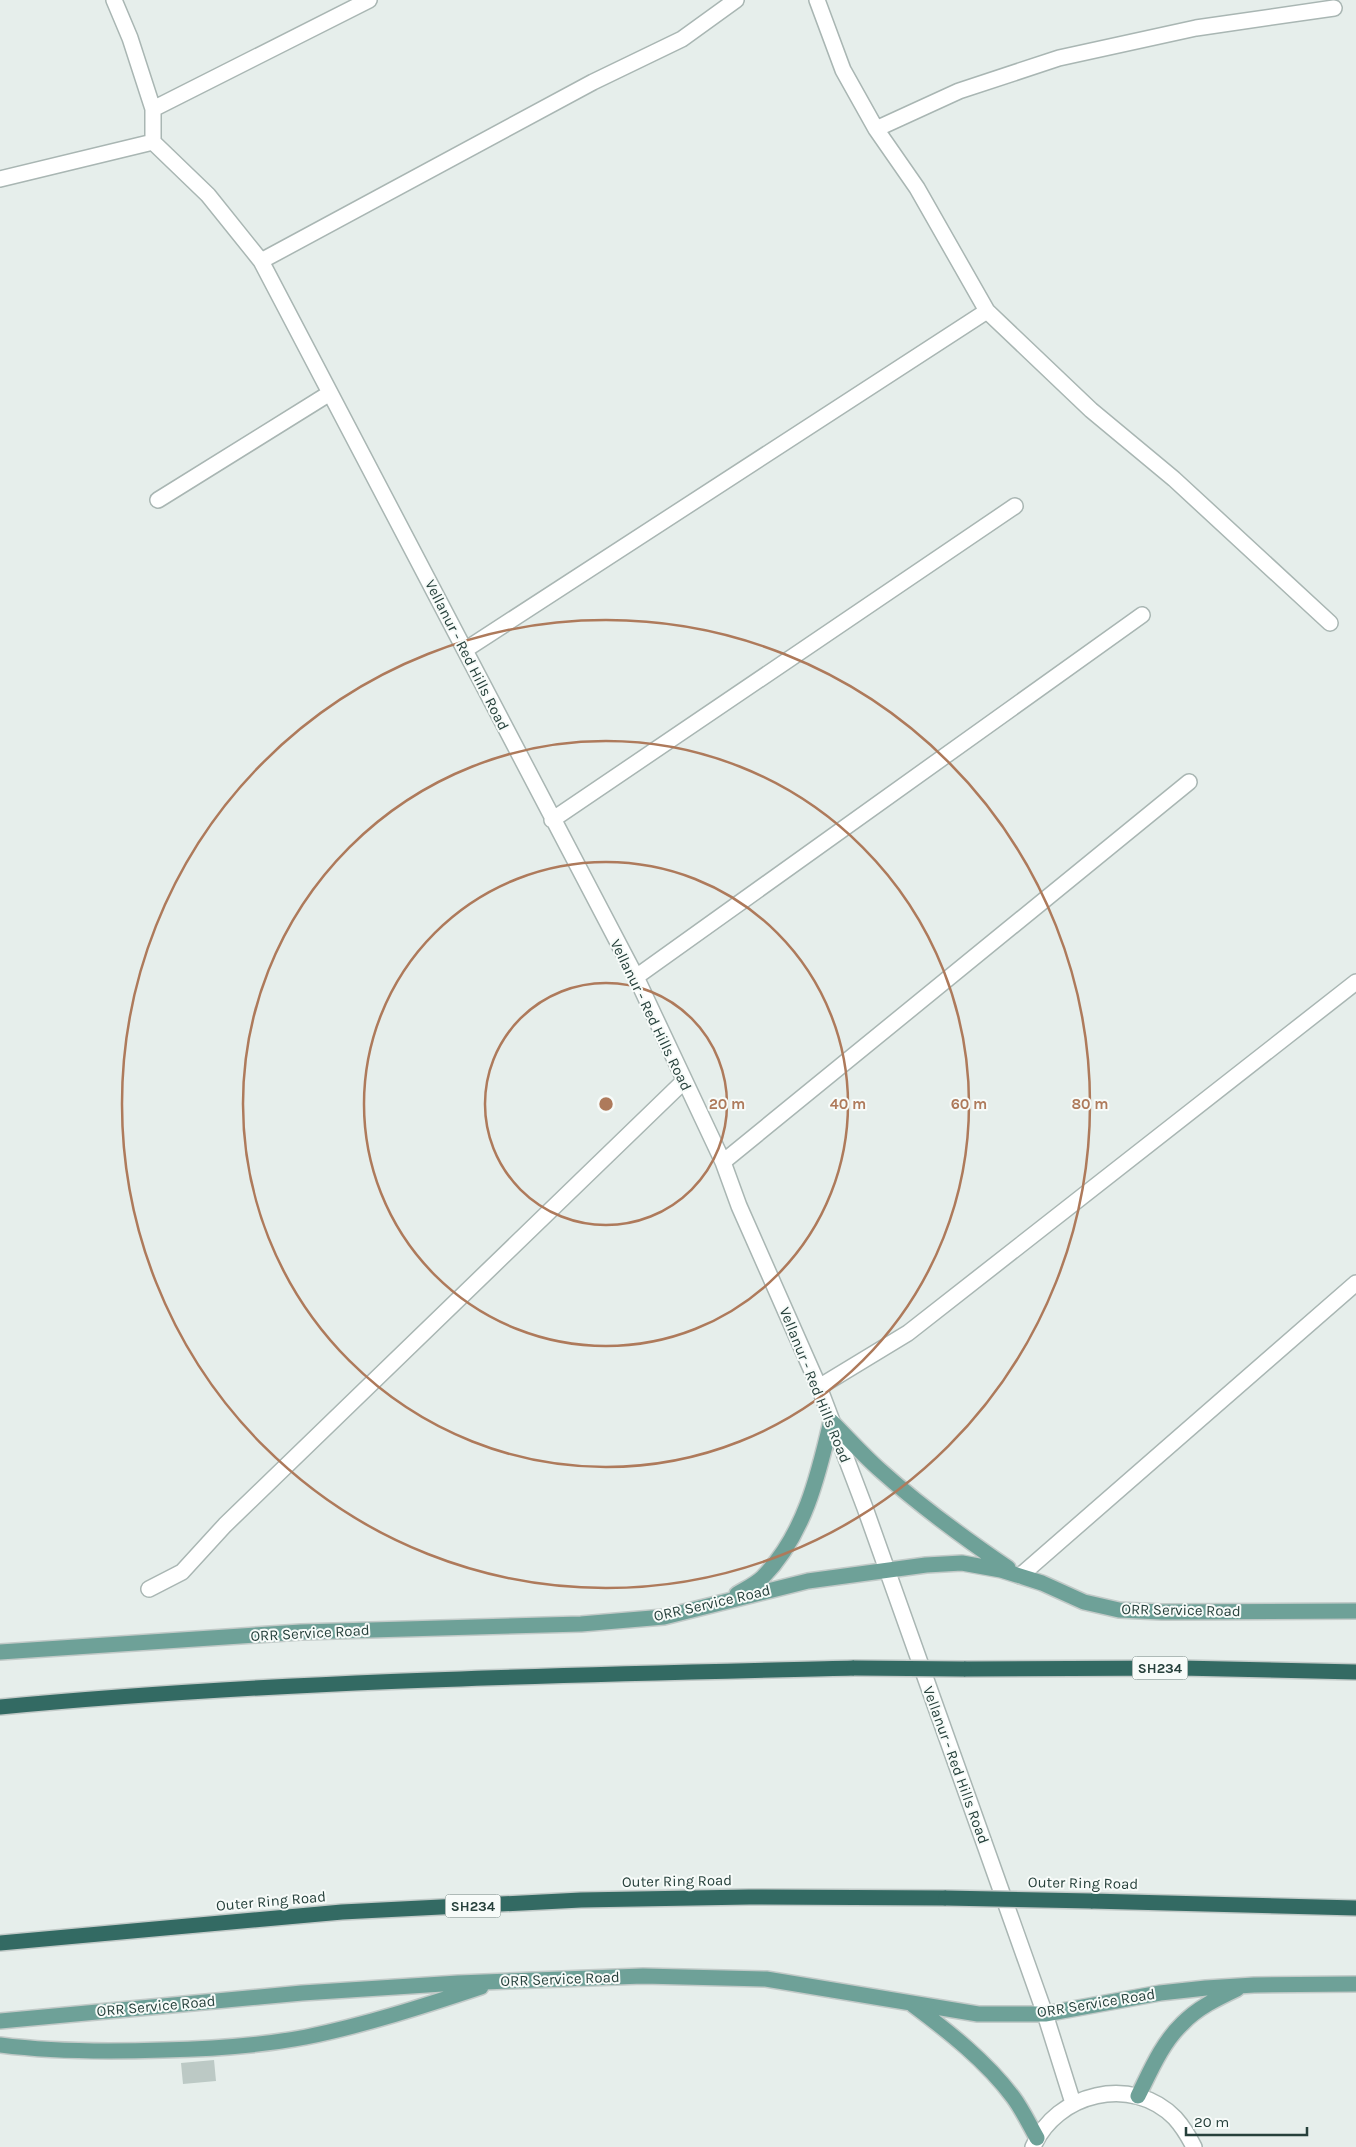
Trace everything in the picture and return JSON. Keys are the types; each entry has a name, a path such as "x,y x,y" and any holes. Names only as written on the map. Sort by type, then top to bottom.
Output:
{"highway":[{"name":"SH234","path":"0,1707 349,1683 604,1674 854,1668 1180,1668 1356,1672"},
{"name":"Outer Ring Road","path":"0,1943 342,1912 581,1900 749,1897 946,1898 1356,1908"}],"main road":[{"path":"831,1421 879,1470 926,1509 969,1542 1020,1576"},
{"path":"728,1601 762,1578 792,1539 814,1491 831,1421"},
{"name":"ORR Service Road","path":"0,1652 301,1632 581,1624 664,1617 808,1581 926,1564 962,1563 1001,1570 1084,1602 1119,1610 1162,1612 1356,1611"},
{"name":"ORR Service Road","path":"0,2020 302,1993 643,1976 766,1978 978,2014 1045,2014 1160,1993 1243,1986 1356,1984"},
{"path":"0,2046 43,2051 136,2051 216,2048 252,2044 306,2037 343,2028 398,2014 499,1982"},
{"path":"1138,2096 1162,2051 1182,2024 1210,2002 1243,1986"},
{"path":"910,2002 980,2060 1014,2098 1035,2142"}],"street":[{"path":"0,179 153,142 153,109 130,38 114,0"},
{"path":"153,109 369,0"},
{"path":"261,261 593,82 682,39 736,0"},
{"path":"817,0 843,70 876,129 917,188 988,310 1091,410 1174,480 1330,623"},
{"path":"876,129 958,91 1059,58 1196,28 1334,8"},
{"name":"Vellanur - Red Hills Road","path":"153,142 208,195 261,261 636,978 683,1082 723,1162 739,1206 819,1386 1045,2014 1073,2103"},
{"path":"464,650 988,310"},
{"path":"158,500 330,393"},
{"path":"552,820 1015,506"},
{"path":"636,978 1142,615"},
{"path":"723,1162 1189,782"},
{"path":"819,1386 908,1333 1356,982"},
{"path":"149,1589 182,1572 232,1518 683,1082"},
{"path":"1020,1576 1356,1283"},
{"path":"1035,2142 1046,2124 1073,2103 1088,2096 1122,2093 1138,2096 1157,2105 1174,2117 1194,2147"}],"building":[{"path":"214,2060 216,2081 183,2084 181,2063"}]}
